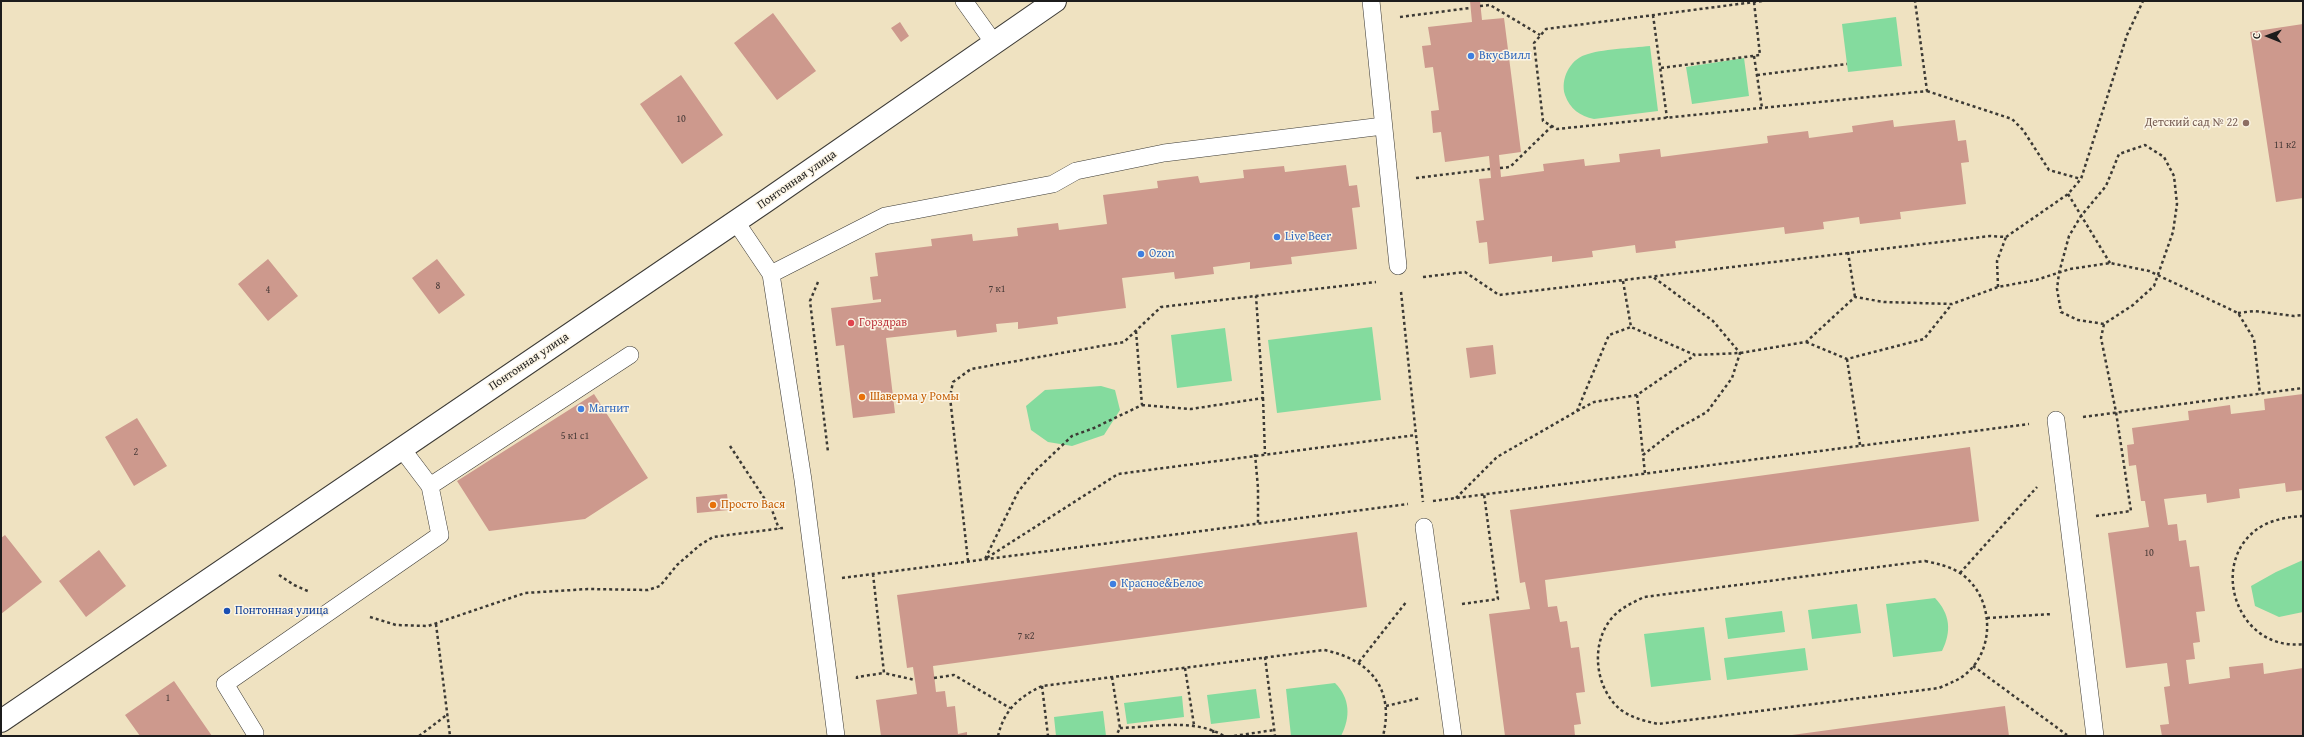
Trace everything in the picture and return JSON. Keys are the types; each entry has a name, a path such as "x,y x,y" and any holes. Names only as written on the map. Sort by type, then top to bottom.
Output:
{"street":[{"name":"Понтонная улица","path":"1,721 736,222 1053,1"}],"lane":[{"path":"964,1 994,43"},
{"path":"1372,1 1398,273"},
{"path":"771,274 885,216 1053,184 1076,171 1164,153 1383,126"},
{"path":"736,222 771,274 816,581 836,736"},
{"path":"430,486 630,355"},
{"path":"2056,420 2095,736"},
{"path":"255,733 225,684 440,535 430,486 402,449"},
{"path":"1424,527 1453,736"}],"path":[{"path":"1762,1 1546,29 1534,43 1543,120 1557,129 1927,91 2012,119 2023,130 2049,170 2081,179"},
{"path":"1915,1 1927,91"},
{"path":"1998,287 1997,261 2006,237 2068,194 2081,179 2128,35 2143,1"},
{"path":"1661,68 1760,55 1754,2"},
{"path":"1480,6 1490,5 1540,35"},
{"path":"1373,21 1470,8"},
{"path":"1654,15 1667,118"},
{"path":"1754,56 1762,108"},
{"path":"1757,75 1847,64"},
{"path":"1500,168 1510,167 1552,126"},
{"path":"2145,145 2164,157 2174,176 2177,204 2173,232 2154,286 2133,305 2104,324 2078,320 2061,312 2057,289 2059,273 2069,236 2081,216 2106,186 2119,154 2145,145"},
{"path":"1389,181 1490,169"},
{"path":"2068,194 2110,263"},
{"path":"968,562 950,397 953,382 971,369 1124,342 1161,307 1256,296 1398,273 1465,272 1499,295 1623,281 1848,252 1990,236 2006,237"},
{"path":"1848,252 1855,296"},
{"path":"1855,296 1884,302 1952,304 1998,287 2036,280 2070,269 2110,263 2149,270 2238,313 2254,339 2260,394"},
{"path":"1398,273 1423,502"},
{"path":"1653,277 1713,321 1740,353"},
{"path":"823,279 816,283 810,301 829,460"},
{"path":"1623,281 1631,327"},
{"path":"1256,296 1265,454"},
{"path":"1806,342 1855,296"},
{"path":"1577,411 1609,335 1631,327 1695,355 1740,353 1806,342 1847,359 1924,339 1952,304"},
{"path":"2238,313 2254,311 2294,316 2303,315"},
{"path":"2093,516 2131,511 2116,412 2101,338 2104,324"},
{"path":"1136,330 1142,405"},
{"path":"1644,455 1675,430 1706,412 1732,378 1740,353"},
{"path":"1456,498 1497,457 1594,402 1637,395 1695,355"},
{"path":"1847,359 1860,446"},
{"path":"1417,503 2303,388"},
{"path":"1637,395 1646,474"},
{"path":"985,559 1018,492 1033,473 1072,436 1094,428 1142,405 1191,409 1263,398"},
{"path":"985,559 1118,474 1255,454 1416,435"},
{"path":"730,446 772,510 778,528"},
{"path":"1255,454 1258,488 1258,524"},
{"path":"1960,573 2061,459"},
{"path":"1460,604 1498,599 1484,494"},
{"path":"816,581 1411,504"},
{"path":"2303,516 2279,519 2261,527 2247,541 2236,558 2233,578 2235,598 2243,616 2257,631 2274,641 2293,645 2303,644"},
{"path":"279,575 294,585 396,626 413,627 436,624 525,593 574,590 648,590 660,586 677,565 700,545 713,537 786,527"},
{"path":"1925,561 1945,565 1960,573 1974,585 1983,601 1987,618 1987,632 1984,646 1973,666 1958,680 1939,688 1658,724 1638,719 1621,709 1608,694 1600,676 1598,656 1601,637 1611,619 1626,606 1644,597 1925,561"},
{"path":"842,570 843,578"},
{"path":"873,574 884,673"},
{"path":"1359,662 1410,596"},
{"path":"1987,618 2054,614"},
{"path":"436,624 450,736"},
{"path":"998,736 1000,726 1010,708 1024,695 1042,686 1324,650 1343,654 1359,662 1372,674 1381,689 1386,706 1383,736"},
{"path":"1265,657 1275,736"},
{"path":"1973,666 2069,736"},
{"path":"1185,668 1194,725"},
{"path":"858,685 857,677 884,673 915,680"},
{"path":"934,678 954,675 1010,708"},
{"path":"1112,677 1120,728 1116,736"},
{"path":"1042,686 1048,736"},
{"path":"1386,706 1423,698"},
{"path":"420,736 448,714"},
{"path":"1120,728 1194,725 1213,730 1224,736"},
{"path":"1213,730 1214,736"},
{"path":"1234,736 1274,730"}],"green space":[{"path":"1896,17 1902,66 1848,72 1842,24"},
{"path":"1650,46 1658,111 1594,119 1580,114 1567,100 1564,89 1565,77 1571,66 1580,57 1599,51"},
{"path":"1744,58 1749,96 1692,104 1686,67"},
{"path":"1372,327 1381,400 1277,413 1268,340"},
{"path":"1225,328 1232,381 1177,388 1171,335"},
{"path":"1101,386 1115,390 1120,410 1104,435 1072,446 1048,442 1031,430 1026,406 1045,390"},
{"path":"2303,560 2303,612 2279,617 2255,606 2251,586 2276,572"},
{"path":"1935,598 1944,610 1948,623 1947,637 1942,651 1893,657 1886,604"},
{"path":"1857,604 1861,633 1812,639 1808,610"},
{"path":"1782,611 1785,632 1728,639 1725,618"},
{"path":"1704,627 1711,680 1651,687 1644,634"},
{"path":"1805,648 1808,670 1727,680 1724,658"},
{"path":"1335,683 1344,695 1347,708 1346,722 1341,736 1291,736 1286,689"},
{"path":"1256,689 1260,718 1211,724 1207,695"},
{"path":"1182,696 1184,717 1127,724 1124,703"},
{"path":"1103,711 1106,736 1056,736 1054,717"}],"building":[{"path":"1470,1 1480,1 1482,20 1504,18 1521,152 1499,155 1501,177 1544,171 1543,164 1584,159 1585,166 1620,162 1619,154 1660,149 1661,157 1768,143 1767,136 1808,131 1809,138 1853,132 1852,126 1893,120 1894,127 1955,120 1958,141 1966,140 1969,162 1961,163 1966,204 1900,212 1901,219 1860,224 1859,217 1823,222 1824,229 1785,234 1784,227 1675,241 1676,248 1636,253 1635,245 1592,251 1593,257 1552,262 1552,256 1489,264 1487,242 1479,243 1476,221 1484,220 1479,179 1491,178 1489,156 1445,162 1441,132 1433,133 1431,111 1439,110 1433,67 1425,68 1422,46 1431,45 1428,27 1472,22"},
{"path":"773,13 816,71 777,100 734,43"},
{"path":"900,22 909,36 901,42 891,28"},
{"path":"2303,24 2303,198 2276,202 2250,32"},
{"path":"681,75 723,135 682,164 640,104"},
{"path":"1346,165 1349,186 1357,185 1360,207 1352,208 1357,249 1291,257 1292,264 1250,269 1250,262 1213,267 1214,274 1175,279 1174,272 1122,278 1126,308 1057,317 1058,324 1018,329 1018,322 996,324 997,332 957,337 956,330 886,338 895,413 853,418 844,345 836,346 831,308 881,302 881,299 873,300 870,277 878,276 875,253 932,246 931,239 972,234 973,241 1018,236 1017,228 1058,223 1059,230 1107,224 1103,195 1158,188 1157,181 1198,176 1200,183 1244,178 1243,170 1284,166 1285,172"},
{"path":"268,259 298,296 268,321 238,284"},
{"path":"437,259 465,295 439,314 412,278"},
{"path":"1493,345 1496,374 1470,378 1466,348"},
{"path":"594,394 648,478 585,519 489,531 457,481"},
{"path":"2303,394 2303,490 2286,492 2285,483 2239,489 2240,498 2207,503 2206,494 2164,499 2168,525 2177,524 2179,541 2186,540 2190,567 2199,566 2205,611 2196,612 2200,642 2193,643 2195,659 2186,660 2189,684 2230,678 2229,667 2263,663 2264,674 2303,668 2303,736 2162,736 2160,725 2169,724 2164,687 2170,686 2167,663 2126,668 2108,533 2149,527 2145,501 2141,501 2136,465 2129,466 2127,445 2134,444 2132,428 2189,420 2188,411 2230,405 2231,414 2265,410 2264,399"},
{"path":"137,418 167,466 134,486 105,437"},
{"path":"1970,447 1979,521 1545,580 1548,607 1557,606 1560,622 1567,621 1571,648 1579,647 1585,692 1576,693 1581,724 1574,725 1575,736 1505,736 1489,614 1530,609 1525,582 1520,583 1510,510"},
{"path":"727,494 729,510 697,513 696,497"},
{"path":"1357,532 1367,607 933,666 936,692 945,691 947,707 955,706 958,734 967,732 967,736 881,736 876,700 917,694 913,667 907,668 897,595"},
{"path":"5,535 42,582 1,614 1,538"},
{"path":"99,550 126,586 86,617 59,581"},
{"path":"174,681 212,736 140,736 125,715"},
{"path":"2005,706 2009,736 1792,736 1792,735"}],"place":[{"name":"ВкусВилл","path":"1471,56"},
{"name":"Детский сад № 22","path":"2246,123"},
{"name":"Live Beer","path":"1277,237"},
{"name":"Ozon","path":"1141,254"},
{"name":"Горздрав","path":"851,323"},
{"name":"Шаверма у Ромы","path":"862,397"},
{"name":"Магнит","path":"581,409"},
{"name":"Просто Вася","path":"713,505"},
{"name":"Красное&Белое","path":"1113,584"},
{"name":"Понтонная улица","path":"227,611"}]}
